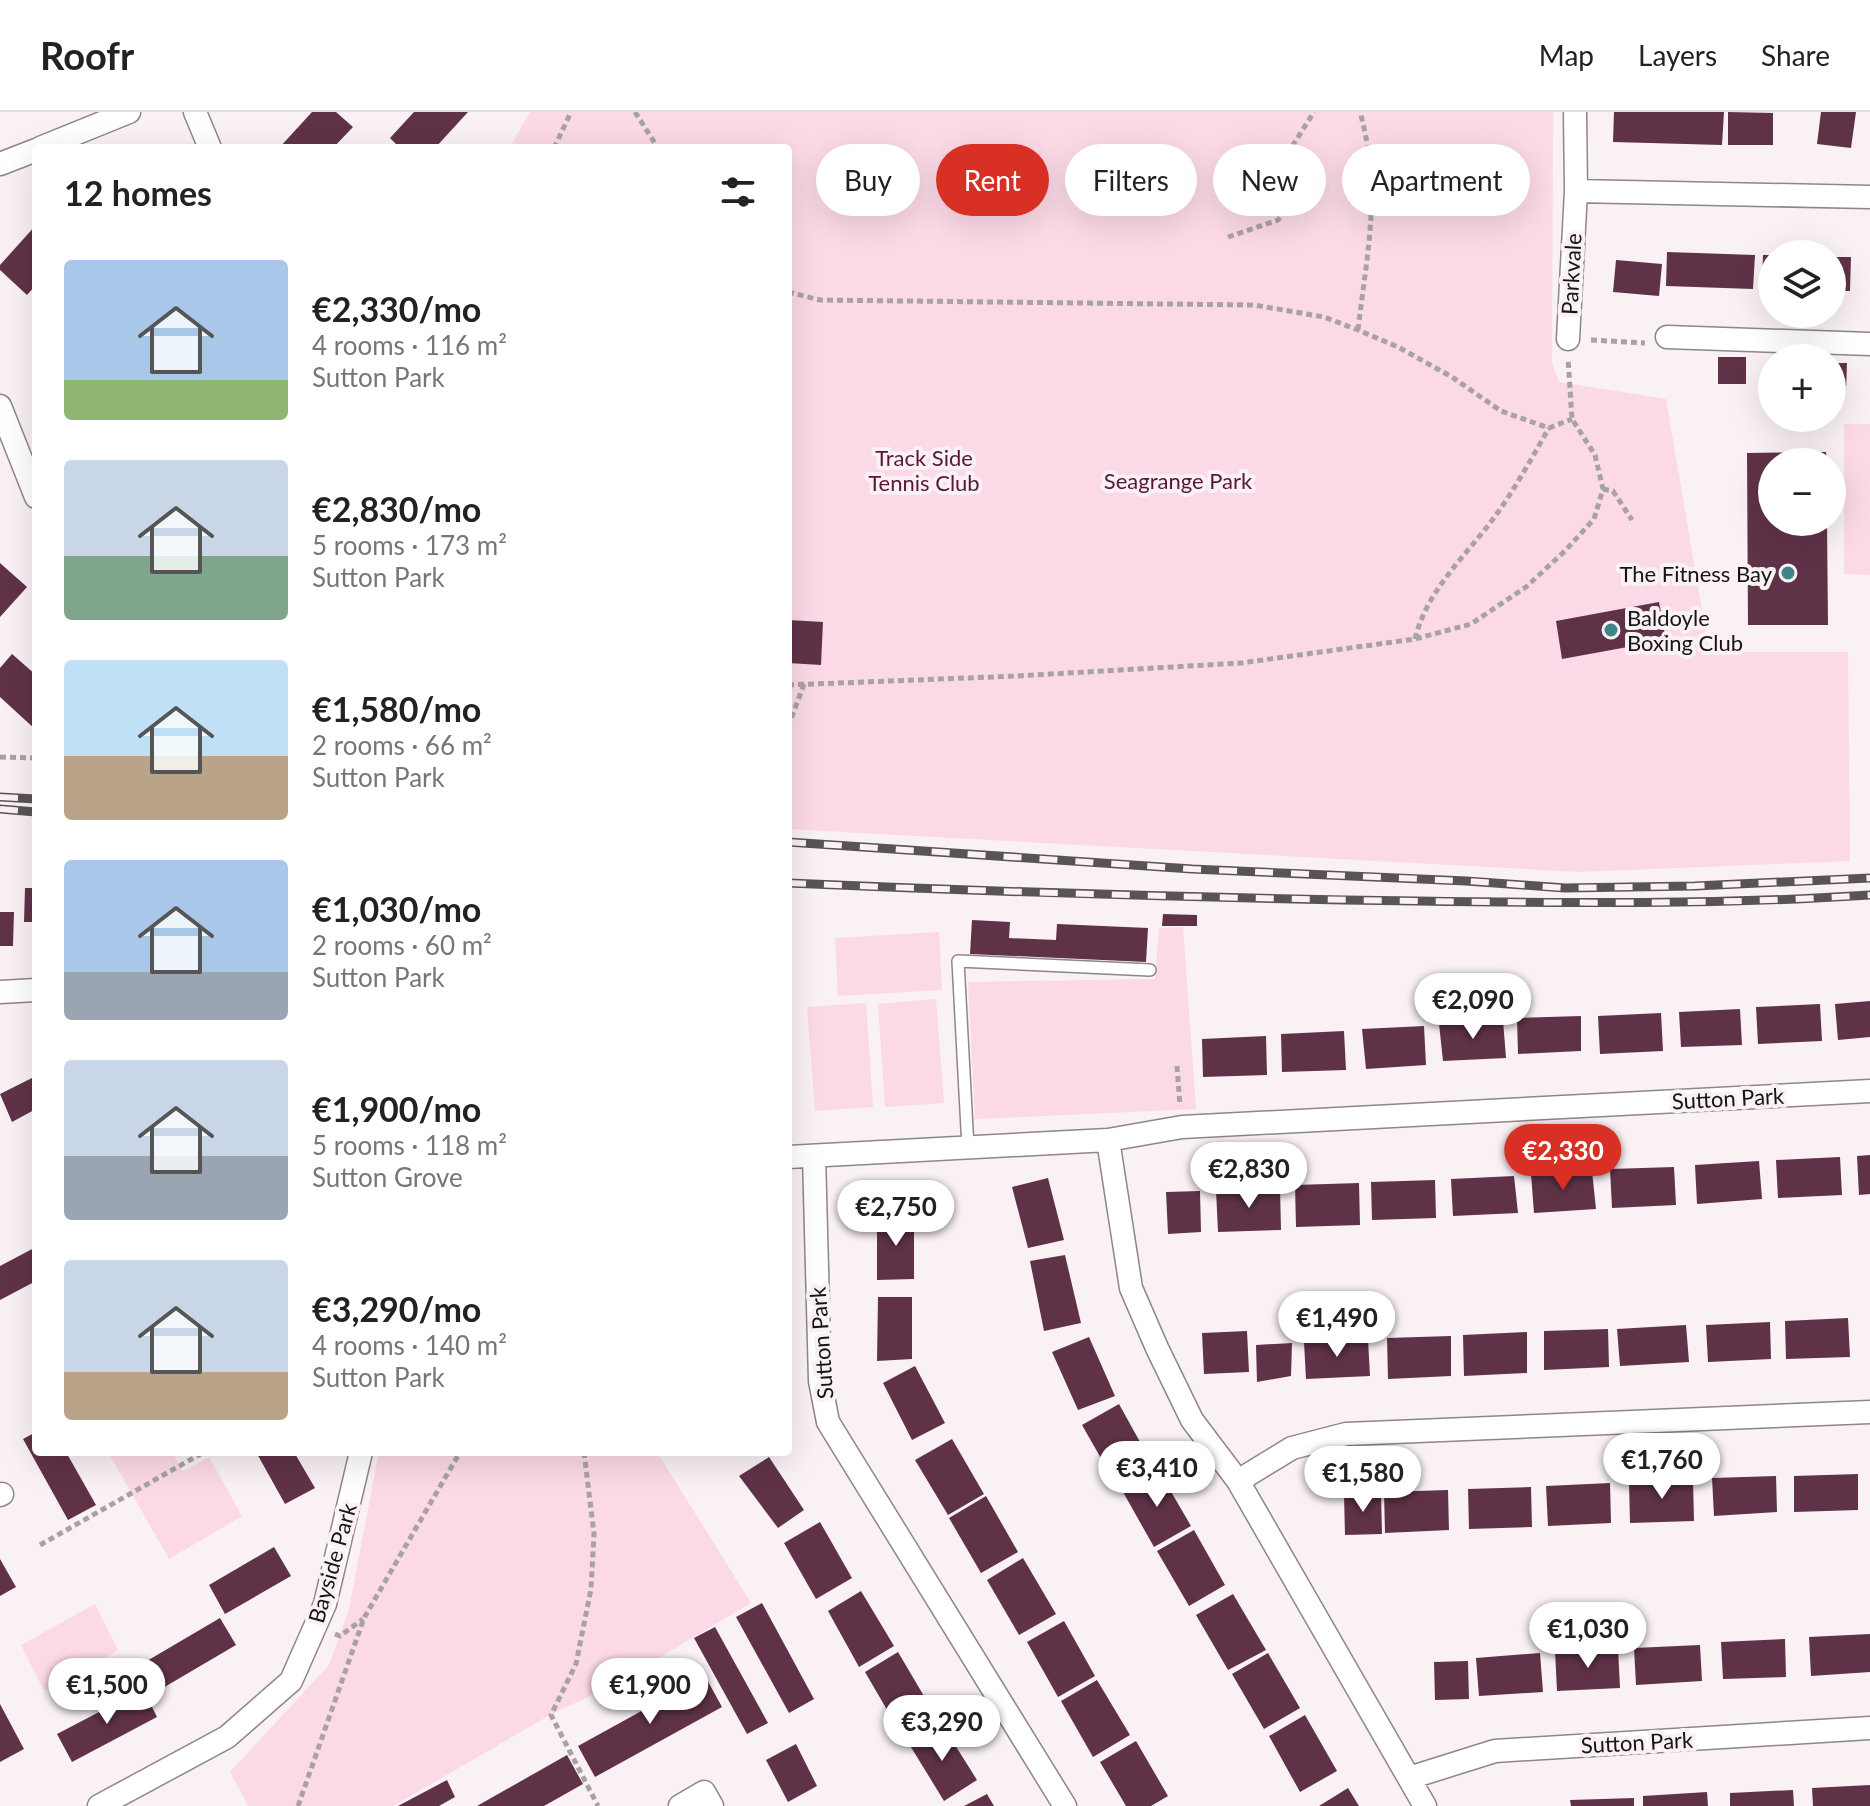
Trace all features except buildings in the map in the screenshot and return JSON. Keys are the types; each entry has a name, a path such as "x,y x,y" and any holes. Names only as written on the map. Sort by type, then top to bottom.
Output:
{"street":[{"path":"50,144 129,112"},
{"path":"195,112 208,144"},
{"name":"Parkvale","path":"1568,339 1576,191 1575,112"},
{"path":"0,164 32,151"},
{"path":"1576,191 1870,197"},
{"path":"1667,337 1870,344"},
{"path":"0,406 32,487"},
{"path":"0,992 32,990"},
{"name":"Sutton Park","path":"1065,1806 828,1422 820,1381 814,1156 1108,1140 1182,1127 1870,1091"},
{"path":"1108,1140 1131,1288 1157,1348 1192,1420 1238,1481 1425,1806"},
{"path":"792,1157 814,1156"},
{"path":"1238,1481 1292,1448 1346,1434 1870,1412"},
{"name":"Bayside Park","path":"99,1806 227,1737 291,1681 325,1604 360,1456"},
{"name":"Sutton Park","path":"1409,1778 1495,1751 1870,1728"},
{"path":"680,1806 704,1792 712,1806"}],"lane":[{"path":"968,1148 958,961 1150,970"}],"path":[{"path":"556,144 571,112"},
{"path":"635,112 655,144"},
{"path":"1228,237 1278,220 1286,210 1286,183 1293,145 1314,112"},
{"path":"1358,330 1370,247 1372,188 1367,138 1360,112"},
{"path":"792,293 820,300 1254,305 1324,317 1398,347 1452,377 1501,411 1549,428"},
{"path":"792,685 1241,663 1415,639 1471,624 1526,587 1594,519 1603,489 1595,455 1572,419 1568,339 1663,343 1667,337"},
{"path":"1415,639 1419,621 1436,588 1494,518 1549,428 1572,419"},
{"path":"1603,489 1613,491 1632,520"},
{"path":"792,716 804,684"},
{"path":"0,757 32,758"},
{"path":"1177,1066 1182,1127"},
{"path":"40,1545 197,1456"},
{"path":"298,1806 364,1618 458,1456"},
{"path":"584,1456 594,1534 591,1589 576,1664 551,1715 596,1805"}],"green space":[{"name":"Seagrange Park","path":"530,112 1553,112 1552,363 1559,382 1666,399 1709,652 1848,652 1850,861 1579,872 792,829 792,144 511,144"},
{"path":"1846,424 1870,424 1870,575 1844,574"},
{"path":"1183,927 1196,1109 975,1119 968,982 1155,979 1159,928"},
{"path":"939,932 942,990 838,996 835,938"},
{"path":"936,999 944,1103 885,1107 878,1004"},
{"path":"866,1003 873,1107 815,1111 807,1007"},
{"path":"110,1456 174,1456 183,1471 209,1457 242,1516 169,1559"},
{"path":"378,1456 659,1456 751,1603 611,1686 550,1715 393,1806 248,1806 230,1772 329,1665 349,1609"},
{"path":"95,1604 118,1650 44,1691 21,1645"}],"railway":[{"path":"0,797 32,799"},
{"path":"0,809 32,812"},
{"path":"792,842 1192,869 1565,888 1870,878"},
{"path":"792,883 1474,902 1700,902 1870,895"}],"place":[{"name":"The Fitness Bay","path":"1788,573"},
{"name":"Baldoyle Boxing Club","path":"1611,630"}],"park label":[{"name":"Track Side Tennis Club","path":"924,470"}]}
